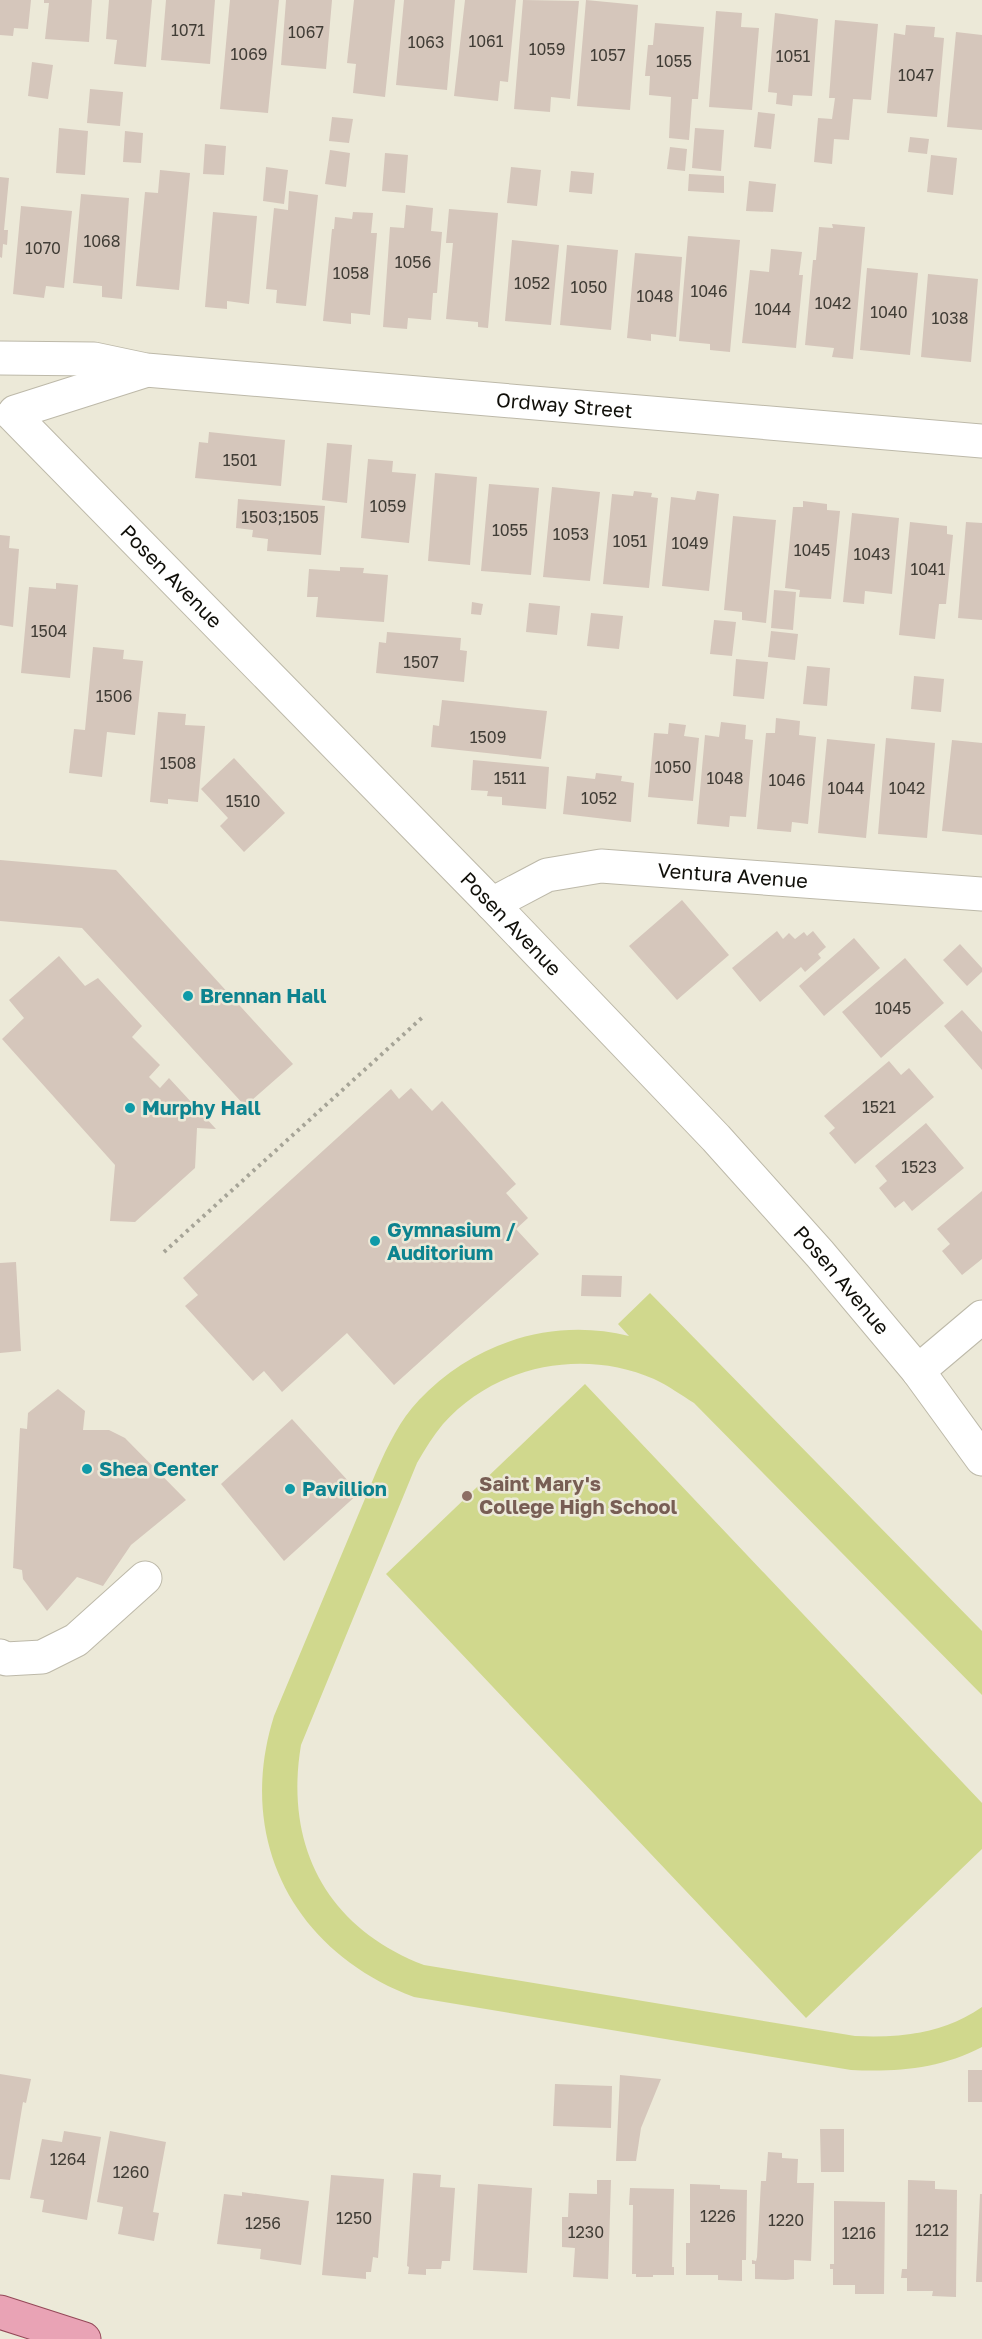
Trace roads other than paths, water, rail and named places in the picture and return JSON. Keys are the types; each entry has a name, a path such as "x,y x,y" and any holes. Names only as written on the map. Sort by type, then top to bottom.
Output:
{"main road":[{"path":"0,2312 84,2339"}],"street":[{"name":"Ordway Street","path":"0,359 94,359 146,370 982,441"},
{"path":"0,359 15,373 20,383 19,404 9,417"},
{"name":"Ordway Street","path":"9,417 146,370"},
{"name":"Posen Avenue","path":"9,417 492,904 724,1147 820,1254 918,1371 982,1459"},
{"name":"Ventura Avenue","path":"492,904 547,875 601,866 982,894"},
{"path":"918,1371 982,1317"},
{"path":"0,1656 6,1659 42,1657 76,1640 145,1578"}],"place":[{"name":"Brennan Hall","path":"188,996"},
{"name":"Murphy Hall","path":"130,1108"},
{"name":"Gymnasium / Auditorium","path":"375,1241"},
{"name":"Shea Center","path":"87,1469"},
{"name":"Pavillion","path":"290,1489"},
{"name":"Saint Mary's College High School","path":"467,1496"}]}
